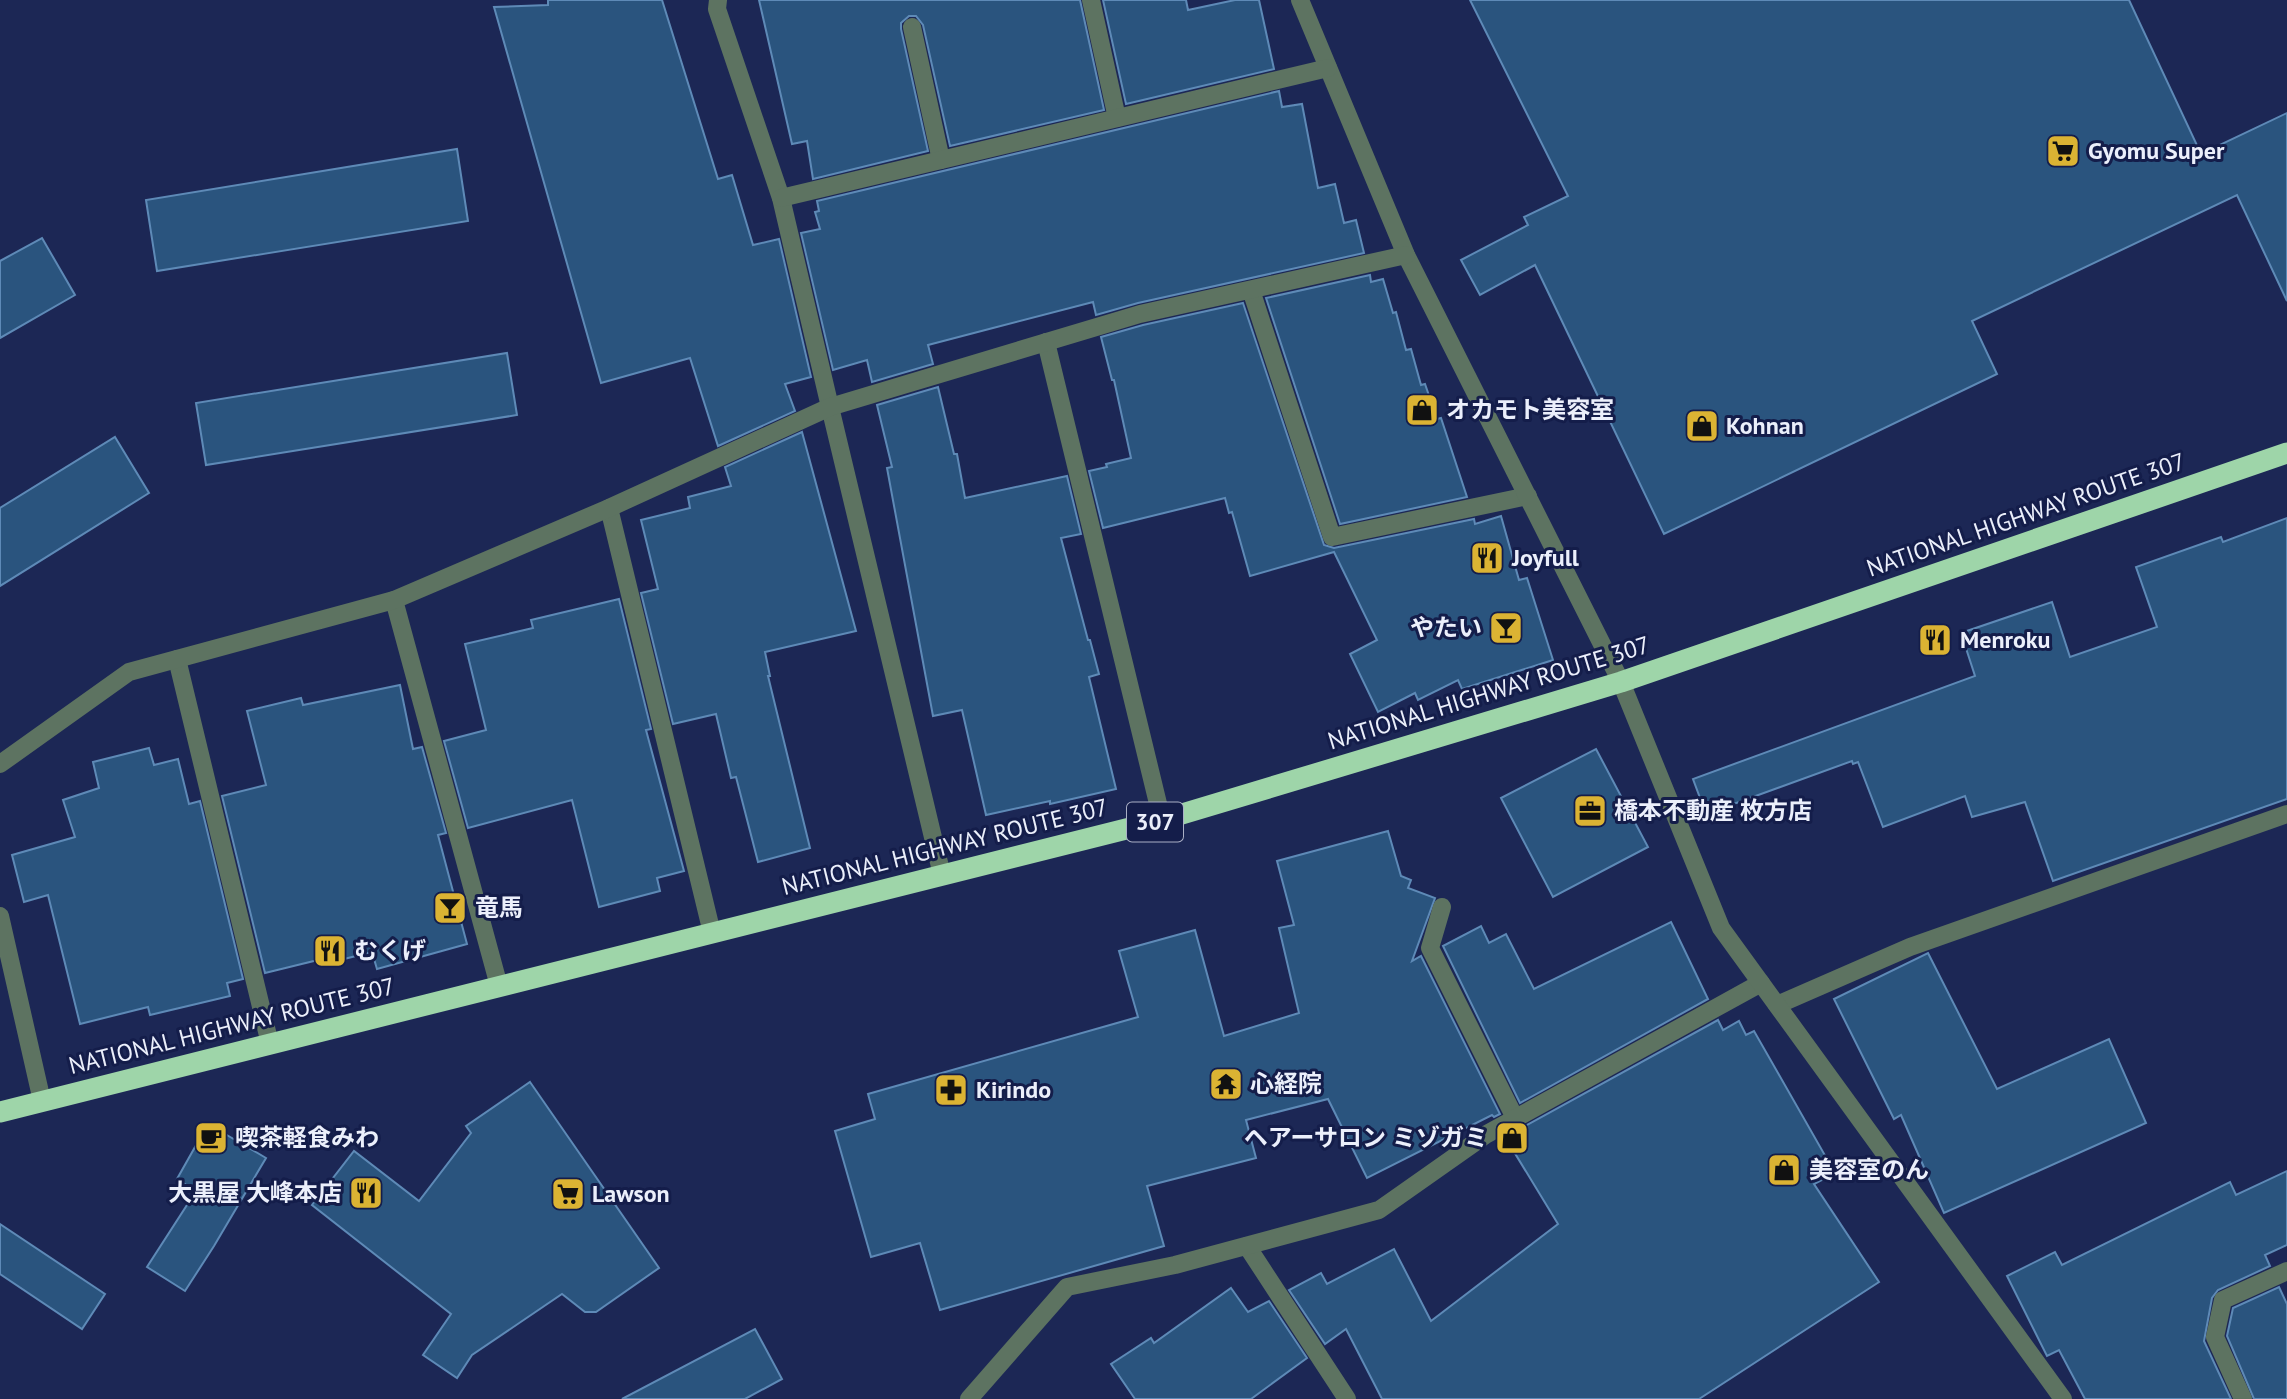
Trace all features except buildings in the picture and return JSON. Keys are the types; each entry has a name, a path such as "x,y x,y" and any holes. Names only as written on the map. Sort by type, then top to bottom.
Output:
{"highway":[{"name":"NATIONAL HIGHWAY ROUTE 307","path":"0,1111 1162,820 1621,682 2287,453"}],"street":[{"path":"718,0 717,9 781,198 942,875"},
{"path":"1091,0 1117,118"},
{"path":"1300,0 1406,255 1621,682 1721,928 2063,1399"},
{"path":"912,27 941,160"},
{"path":"781,198 1328,68"},
{"path":"0,764 130,672 394,600 609,508 831,407 1140,314 1406,255"},
{"path":"1251,290 1332,537 1528,496"},
{"path":"1046,342 1162,820"},
{"path":"609,508 712,933"},
{"path":"394,600 499,986"},
{"path":"177,659 270,1044"},
{"path":"1777,1005 1910,947 2287,814"},
{"path":"1443,907 1430,947 1515,1118"},
{"path":"0,916 42,1101"},
{"path":"969,1399 1067,1287 1175,1265 1379,1210 1487,1134 1761,983"},
{"path":"1247,1246 1347,1399"},
{"path":"2243,1399 2215,1337 2222,1300 2287,1271"}],"place":[{"name":"Gyomu Super","path":"2063,151"},
{"name":"オカモト美容室","path":"1422,410"},
{"name":"Kohnan","path":"1702,426"},
{"name":"Joyfull","path":"1487,558"},
{"name":"やたい","path":"1506,628"},
{"name":"Menroku","path":"1935,640"},
{"name":"橋本不動産 枚方店","path":"1590,811"},
{"name":"竜馬","path":"450,908"},
{"name":"むくげ","path":"330,951"},
{"name":"心経院","path":"1226,1084"},
{"name":"Kirindo","path":"951,1090"},
{"name":"喫茶軽食みわ","path":"211,1138"},
{"name":"ヘアーサロン ミゾガミ","path":"1512,1138"},
{"name":"美容室のん","path":"1784,1170"},
{"name":"大黒屋 大峰本店","path":"366,1193"},
{"name":"Lawson","path":"568,1194"}]}
